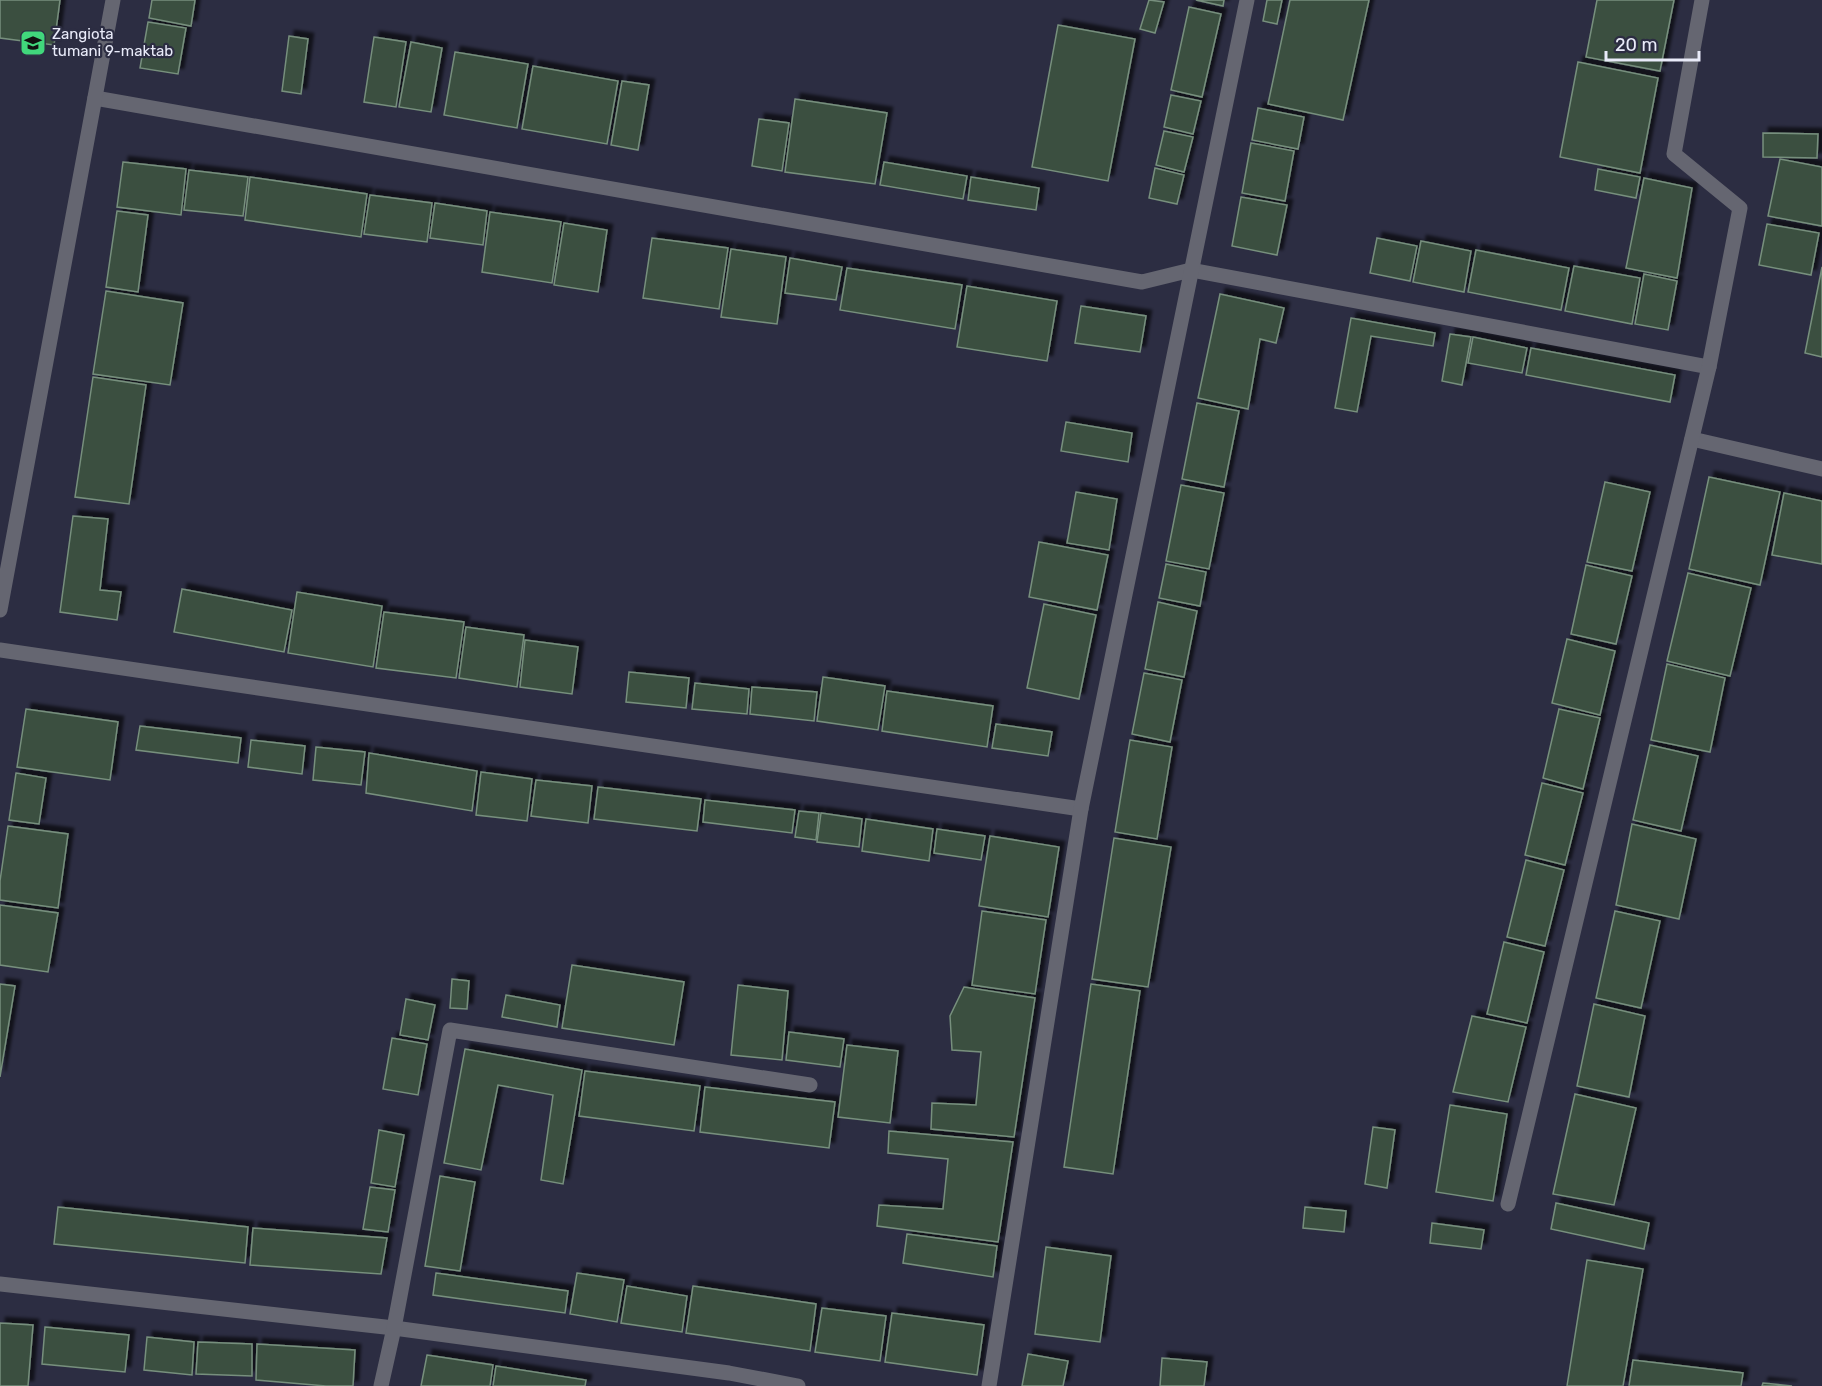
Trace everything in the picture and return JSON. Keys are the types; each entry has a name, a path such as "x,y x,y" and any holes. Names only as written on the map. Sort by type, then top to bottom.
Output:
{"street":[{"path":"0,610 113,0"},
{"path":"989,1386 1080,809 1247,0"},
{"path":"1508,1204 1709,367 1740,208 1674,154 1702,0"},
{"path":"95,98 1142,282 1191,270 1709,367"},
{"path":"1692,439 1822,469"},
{"path":"0,650 1080,809"},
{"path":"381,1386 450,1030 810,1085"},
{"path":"0,1284 394,1328 728,1380 798,1386"}],"building":[{"path":"0,0 60,0 54,45 0,38"},
{"path":"152,0 195,0 191,26 149,18"},
{"path":"1149,0 1164,2 1155,33 1140,29"},
{"path":"1196,0 1224,0 1223,6"},
{"path":"1267,0 1282,0 1277,24 1263,21"},
{"path":"1290,0 1369,0 1343,120 1268,104"},
{"path":"1597,0 1674,0 1660,71 1586,57"},
{"path":"1189,7 1221,14 1202,97 1171,90"},
{"path":"148,22 186,28 178,74 140,68"},
{"path":"1058,25 1135,39 1108,181 1032,167"},
{"path":"289,36 308,39 301,94 282,91"},
{"path":"374,37 406,42 396,107 364,102"},
{"path":"411,42 442,48 431,112 399,107"},
{"path":"455,52 528,64 517,128 444,115"},
{"path":"1578,62 1658,78 1640,173 1560,157"},
{"path":"533,66 618,81 607,144 522,129"},
{"path":"622,81 649,85 638,150 611,145"},
{"path":"1171,95 1201,101 1193,134 1164,127"},
{"path":"795,99 887,113 875,184 785,172"},
{"path":"1258,108 1304,117 1298,149 1252,140"},
{"path":"759,119 789,123 782,171 752,166"},
{"path":"1164,131 1193,137 1184,172 1156,165"},
{"path":"1763,133 1818,134 1817,158 1763,157"},
{"path":"1251,143 1294,151 1285,201 1242,193"},
{"path":"1780,159 1822,167 1822,226 1768,216"},
{"path":"123,162 186,169 181,215 117,207"},
{"path":"884,162 967,176 963,199 880,185"},
{"path":"1155,168 1184,175 1177,204 1149,198"},
{"path":"1598,169 1640,177 1636,198 1595,190"},
{"path":"189,170 248,177 243,216 184,210"},
{"path":"250,177 367,194 361,237 245,220"},
{"path":"971,177 1039,188 1036,210 968,200"},
{"path":"1644,178 1692,188 1677,278 1626,268"},
{"path":"370,195 432,203 427,242 364,234"},
{"path":"1241,197 1287,205 1277,255 1232,246"},
{"path":"435,203 487,211 483,245 430,238"},
{"path":"117,211 148,215 138,292 106,287"},
{"path":"490,212 561,222 552,283 482,272"},
{"path":"564,223 607,230 598,292 554,285"},
{"path":"1767,224 1819,233 1811,275 1759,265"},
{"path":"652,238 728,248 719,309 643,298"},
{"path":"1377,238 1417,246 1410,281 1370,273"},
{"path":"1421,241 1471,251 1464,292 1413,282"},
{"path":"731,249 786,257 777,324 721,317"},
{"path":"1476,250 1569,268 1561,310 1468,292"},
{"path":"790,258 842,267 836,300 785,293"},
{"path":"1574,266 1640,278 1632,324 1565,311"},
{"path":"1822,267 1822,357 1805,353"},
{"path":"847,268 962,285 955,329 840,310"},
{"path":"1644,274 1677,281 1668,330 1635,324"},
{"path":"967,286 1057,301 1047,361 957,347"},
{"path":"106,291 183,303 170,385 93,374"},
{"path":"1220,294 1284,308 1276,343 1260,339 1248,409 1198,398"},
{"path":"1081,306 1146,316 1140,352 1075,343"},
{"path":"1351,318 1435,333 1433,346 1371,336 1357,412 1335,408"},
{"path":"1450,334 1471,337 1462,385 1442,381"},
{"path":"1473,337 1527,348 1522,373 1468,363"},
{"path":"1531,348 1675,375 1670,402 1526,375"},
{"path":"93,377 146,385 129,504 75,497"},
{"path":"1197,403 1239,411 1224,487 1182,479"},
{"path":"1066,422 1132,433 1128,462 1061,451"},
{"path":"1709,477 1780,492 1760,585 1689,569"},
{"path":"1605,482 1650,492 1632,571 1587,562"},
{"path":"1181,485 1224,493 1209,569 1166,561"},
{"path":"1076,492 1117,499 1109,550 1067,543"},
{"path":"1784,493 1822,501 1822,564 1772,555"},
{"path":"73,516 108,519 100,590 121,592 117,620 60,612"},
{"path":"1039,542 1108,555 1097,610 1029,597"},
{"path":"1166,564 1206,572 1200,606 1159,598"},
{"path":"1586,565 1632,576 1616,644 1571,634"},
{"path":"1688,573 1751,588 1730,676 1667,661"},
{"path":"182,589 292,610 284,652 174,632"},
{"path":"297,592 382,606 373,667 288,653"},
{"path":"1158,602 1197,611 1184,677 1145,669"},
{"path":"1044,604 1096,615 1079,699 1027,688"},
{"path":"384,612 464,622 456,678 376,668"},
{"path":"466,627 524,635 517,687 459,678"},
{"path":"1567,639 1615,651 1600,715 1552,703"},
{"path":"525,640 578,647 572,694 520,687"},
{"path":"1667,664 1725,678 1710,752 1651,740"},
{"path":"629,672 689,678 686,708 626,702"},
{"path":"1144,673 1182,680 1170,742 1132,734"},
{"path":"823,677 885,686 878,730 817,721"},
{"path":"695,683 749,689 747,714 692,709"},
{"path":"752,687 817,692 814,721 750,714"},
{"path":"887,691 993,706 987,747 882,731"},
{"path":"26,709 118,722 110,780 17,767"},
{"path":"1559,709 1600,718 1583,789 1543,778"},
{"path":"996,724 1052,732 1048,756 992,748"},
{"path":"140,726 241,738 238,763 136,750"},
{"path":"251,740 305,746 302,774 248,767"},
{"path":"1130,740 1172,747 1157,839 1115,832"},
{"path":"1650,745 1698,756 1681,831 1633,820"},
{"path":"316,747 365,752 361,785 313,780"},
{"path":"369,753 477,771 472,811 366,793"},
{"path":"481,772 532,779 527,821 476,815"},
{"path":"16,773 46,778 39,824 9,820"},
{"path":"536,780 592,786 588,823 531,816"},
{"path":"1542,783 1583,793 1565,865 1525,855"},
{"path":"598,787 701,799 697,831 594,819"},
{"path":"705,800 795,810 792,833 703,822"},
{"path":"799,811 819,813 816,840 795,837"},
{"path":"821,813 862,819 859,847 817,842"},
{"path":"866,819 933,829 929,861 862,851"},
{"path":"1632,824 1696,839 1679,919 1616,905"},
{"path":"8,826 68,834 58,908 0,900 0,881"},
{"path":"937,829 985,836 981,860 934,853"},
{"path":"990,836 1059,847 1048,917 979,906"},
{"path":"1114,838 1171,847 1148,987 1092,979"},
{"path":"1526,860 1564,870 1545,946 1507,937"},
{"path":"0,905 58,913 48,972 0,965"},
{"path":"982,911 1046,920 1035,994 972,985"},
{"path":"1615,911 1660,921 1641,1008 1596,998"},
{"path":"1504,942 1544,952 1527,1023 1487,1014"},
{"path":"572,965 684,982 674,1045 562,1028"},
{"path":"452,979 469,981 467,1009 450,1008"},
{"path":"0,984 15,986 0,1077"},
{"path":"1091,984 1140,991 1113,1174 1064,1167"},
{"path":"738,985 788,991 782,1060 731,1055"},
{"path":"964,987 1035,998 1014,1137 931,1129 932,1103 976,1105 981,1052 952,1050 950,1016"},
{"path":"506,995 560,1005 557,1027 502,1017"},
{"path":"406,999 435,1005 428,1040 400,1035"},
{"path":"1594,1004 1645,1016 1629,1097 1577,1086"},
{"path":"1472,1016 1526,1027 1508,1102 1453,1092"},
{"path":"789,1032 844,1039 840,1067 786,1060"},
{"path":"392,1038 427,1044 418,1095 383,1089"},
{"path":"847,1045 898,1051 890,1123 838,1117"},
{"path":"465,1049 582,1070 563,1184 541,1180 553,1095 498,1085 481,1170 444,1163"},
{"path":"585,1071 700,1086 694,1131 579,1116"},
{"path":"705,1087 835,1102 829,1148 700,1132"},
{"path":"1575,1094 1636,1108 1614,1205 1553,1194"},
{"path":"1450,1105 1507,1114 1493,1201 1436,1192"},
{"path":"1373,1127 1395,1130 1387,1188 1365,1184"},
{"path":"379,1130 404,1135 395,1187 371,1183"},
{"path":"889,1131 1013,1142 998,1242 877,1226 879,1205 943,1209 948,1159 888,1153"},
{"path":"440,1176 475,1182 460,1271 425,1266"},
{"path":"370,1187 395,1190 388,1232 363,1229"},
{"path":"1556,1203 1649,1223 1644,1249 1551,1229"},
{"path":"58,1207 248,1227 245,1263 54,1244"},
{"path":"1305,1207 1346,1211 1344,1232 1303,1228"},
{"path":"1432,1223 1484,1230 1481,1249 1430,1243"},
{"path":"253,1228 387,1238 381,1274 250,1265"},
{"path":"907,1234 997,1246 993,1277 903,1263"},
{"path":"1046,1247 1111,1256 1100,1342 1035,1334"},
{"path":"1587,1260 1643,1269 1623,1386 1567,1386"},
{"path":"436,1273 568,1291 565,1313 433,1295"},
{"path":"577,1273 624,1280 617,1322 570,1314"},
{"path":"627,1286 687,1296 682,1332 621,1323"},
{"path":"693,1286 816,1304 810,1351 686,1333"},
{"path":"822,1308 886,1316 880,1361 815,1352"},
{"path":"892,1313 984,1325 977,1375 885,1362"},
{"path":"0,1323 33,1325 28,1386 0,1386"},
{"path":"45,1327 129,1335 125,1372 42,1364"},
{"path":"147,1337 194,1342 192,1375 144,1370"},
{"path":"198,1342 252,1344 252,1376 196,1374"},
{"path":"257,1344 355,1350 353,1386 256,1380"},
{"path":"1028,1354 1068,1361 1063,1386 1022,1386"},
{"path":"427,1355 493,1365 490,1386 421,1386"},
{"path":"1162,1358 1207,1362 1204,1386 1160,1386"},
{"path":"1633,1360 1743,1373 1741,1386 1629,1386"},
{"path":"496,1366 586,1380 585,1386 493,1386"},
{"path":"1763,1383 1792,1386 1762,1386"}],"place":[{"name":"Zangiota tumani 9-maktab","path":"33,43"}]}
